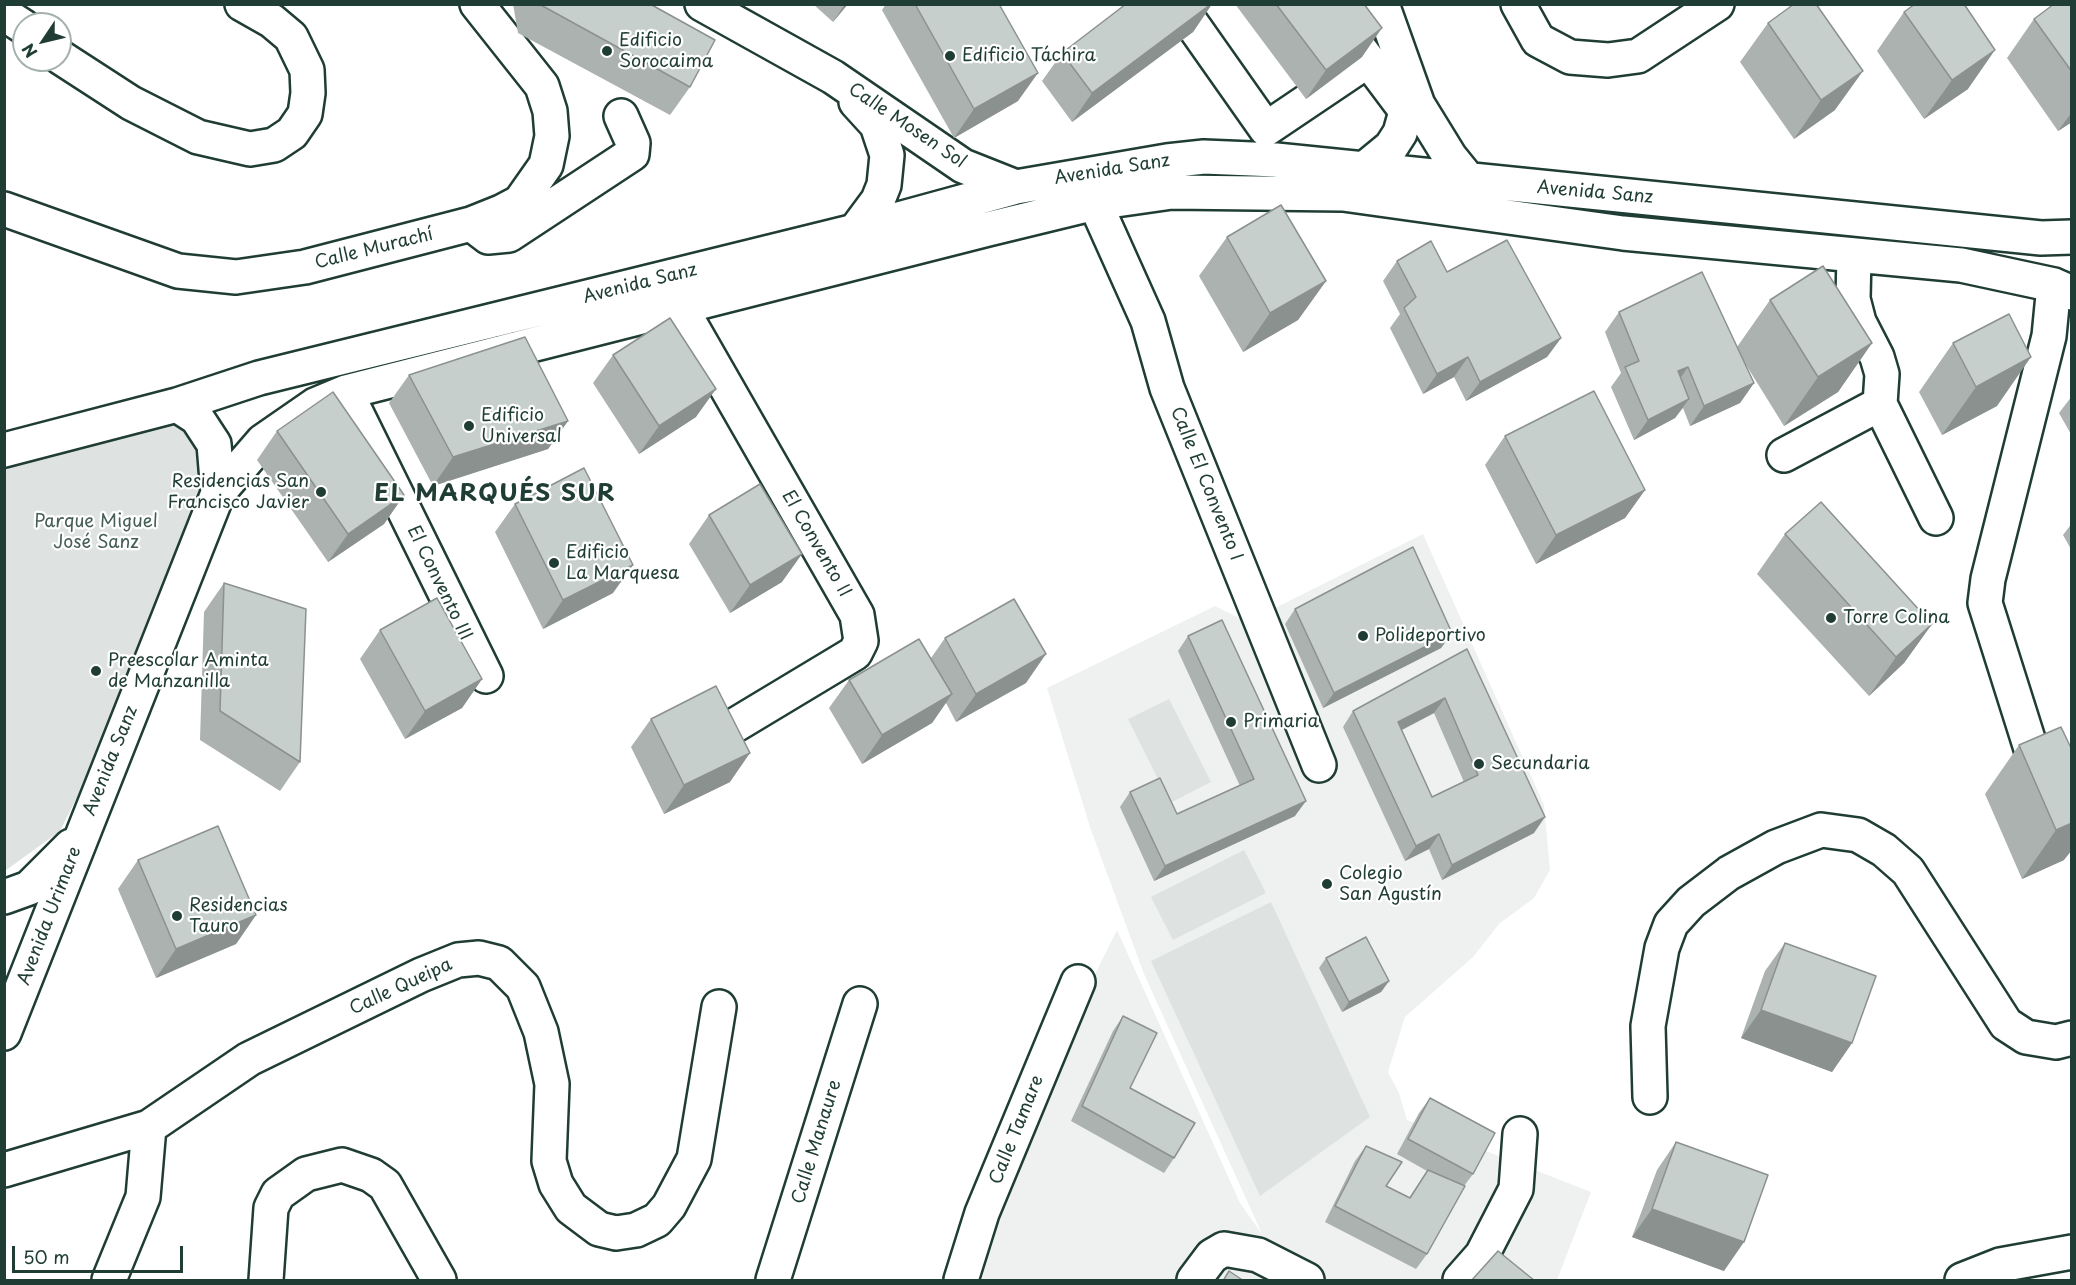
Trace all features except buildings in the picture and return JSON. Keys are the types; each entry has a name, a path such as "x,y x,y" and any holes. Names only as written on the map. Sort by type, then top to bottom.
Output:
{"street":[{"path":"72,65 130,104 198,137 250,149 274,145 292,133 305,114 308,93 306,70 291,37 272,21 242,4"},
{"name":"Calle Murachí","path":"4,209 178,271 236,277 305,267 471,224 520,202 546,165 552,136 550,111 542,86 477,4"},
{"name":"Calle Mosen Sol","path":"702,4 833,77 963,166 1016,187"},
{"path":"1178,4 1266,129 1367,61"},
{"path":"1326,4 1407,112"},
{"path":"1382,4 1418,105 1433,131 1467,178"},
{"path":"1518,4 1538,40 1570,57 1608,60 1638,56 1717,4"},
{"name":"Calle Mosen Sol","path":"833,77 877,125 887,155 884,185 878,200 855,231"},
{"path":"1363,170 1390,147 1400,133 1407,112 1408,79"},
{"path":"1297,109 1309,164"},
{"path":"471,224 488,237 509,235 632,154 633,143 621,116"},
{"name":"Avenida Sanz","path":"4,450 177,405 279,373 855,231 1016,187 1130,166 1204,157 1467,178 1499,184 2041,238 2072,237"},
{"name":"Avenida Sanz","path":"4,897 28,888 47,872 83,833 218,493 263,441 315,405 346,392 1095,203 1172,192 1343,194 1623,233 1960,265 2063,289"},
{"name":"Calle El Convento I","path":"1095,203 1148,321 1167,388 1319,765"},
{"path":"1854,255 1853,299 1859,322 1877,357 1882,374 1880,404 1936,518"},
{"path":"2033,755 1985,603 1988,579 2063,289"},
{"name":"El Convento II","path":"681,308 857,615 861,641 855,653 727,730"},
{"name":"El Convento III","path":"346,392 486,676"},
{"path":"1784,455 1880,404"},
{"name":"Avenida Sanz","path":"177,405 197,417 214,444 218,493"},
{"path":"1650,1097 1648,1026 1662,948 1671,924 1691,902 1730,873 1776,847 1821,830 1858,835 1884,850 1908,871 2006,1024 2026,1037 2056,1042 2072,1038"},
{"name":"Avenida Urimare","path":"4,1033 83,833"},
{"name":"Calle Queipa","path":"4,1170 149,1127 249,1059 421,975 458,960 479,958 499,963 523,987 542,1032 552,1084 549,1161 556,1184 571,1208 599,1229 616,1233 636,1230 657,1220 669,1206 694,1160 719,1007"},
{"name":"Calle Tamare","path":"961,1281 982,1213 1078,982"},
{"name":"Calle Manaure","path":"773,1281 860,1004"},
{"path":"109,1281 143,1197 149,1127"},
{"path":"1460,1281 1482,1255 1516,1189 1520,1134"},
{"path":"266,1281 271,1208 279,1194 306,1174 342,1165 371,1175 385,1185 439,1281"},
{"path":"2022,1261 2043,1244 2072,1232"},
{"path":"1194,1281 1212,1256 1224,1249 1258,1255 1307,1281"},
{"path":"1962,1281 1989,1268 2072,1252"}],"shaded area":[{"name":"Colegio San Agustín","path":"1423,534 1544,805 1550,870 1534,898 1500,923 1473,957 1405,1017 1388,1072 1399,1093 1407,1120 1591,1192 1557,1280 964,1280 1053,1059 1117,930 1240,1203 1262,1234 1144,974 1091,830 1047,688 1215,606 1247,622"}],"green space":[{"name":"Parque Miguel José Sanz","path":"174,413 214,462 135,683 60,831 5,871 5,462"},
{"path":"1169,699 1211,782 1170,803 1128,719"},
{"path":"1244,850 1266,893 1173,940 1151,897"},
{"path":"1271,902 1370,1117 1260,1196 1151,961"}],"place":[{"name":"Edificio Sorocaima","path":"607,51"},
{"name":"Edificio Táchira","path":"950,56"},
{"name":"Edificio Universal","path":"469,426"},
{"name":"Residencias San Francisco Javier","path":"321,492"},
{"name":"Edificio La Marquesa","path":"554,563"},
{"name":"Torre Colina","path":"1831,618"},
{"name":"Polideportivo","path":"1363,636"},
{"name":"Preescolar Aminta de Manzanilla","path":"96,671"},
{"name":"Primaria","path":"1231,722"},
{"name":"Secundaria","path":"1479,764"},
{"name":"Colegio San Agustín","path":"1327,884"},
{"name":"Residencias Tauro","path":"177,916"}],"district":[{"name":"EL MARQUÉS SUR","path":"495,494"}]}
